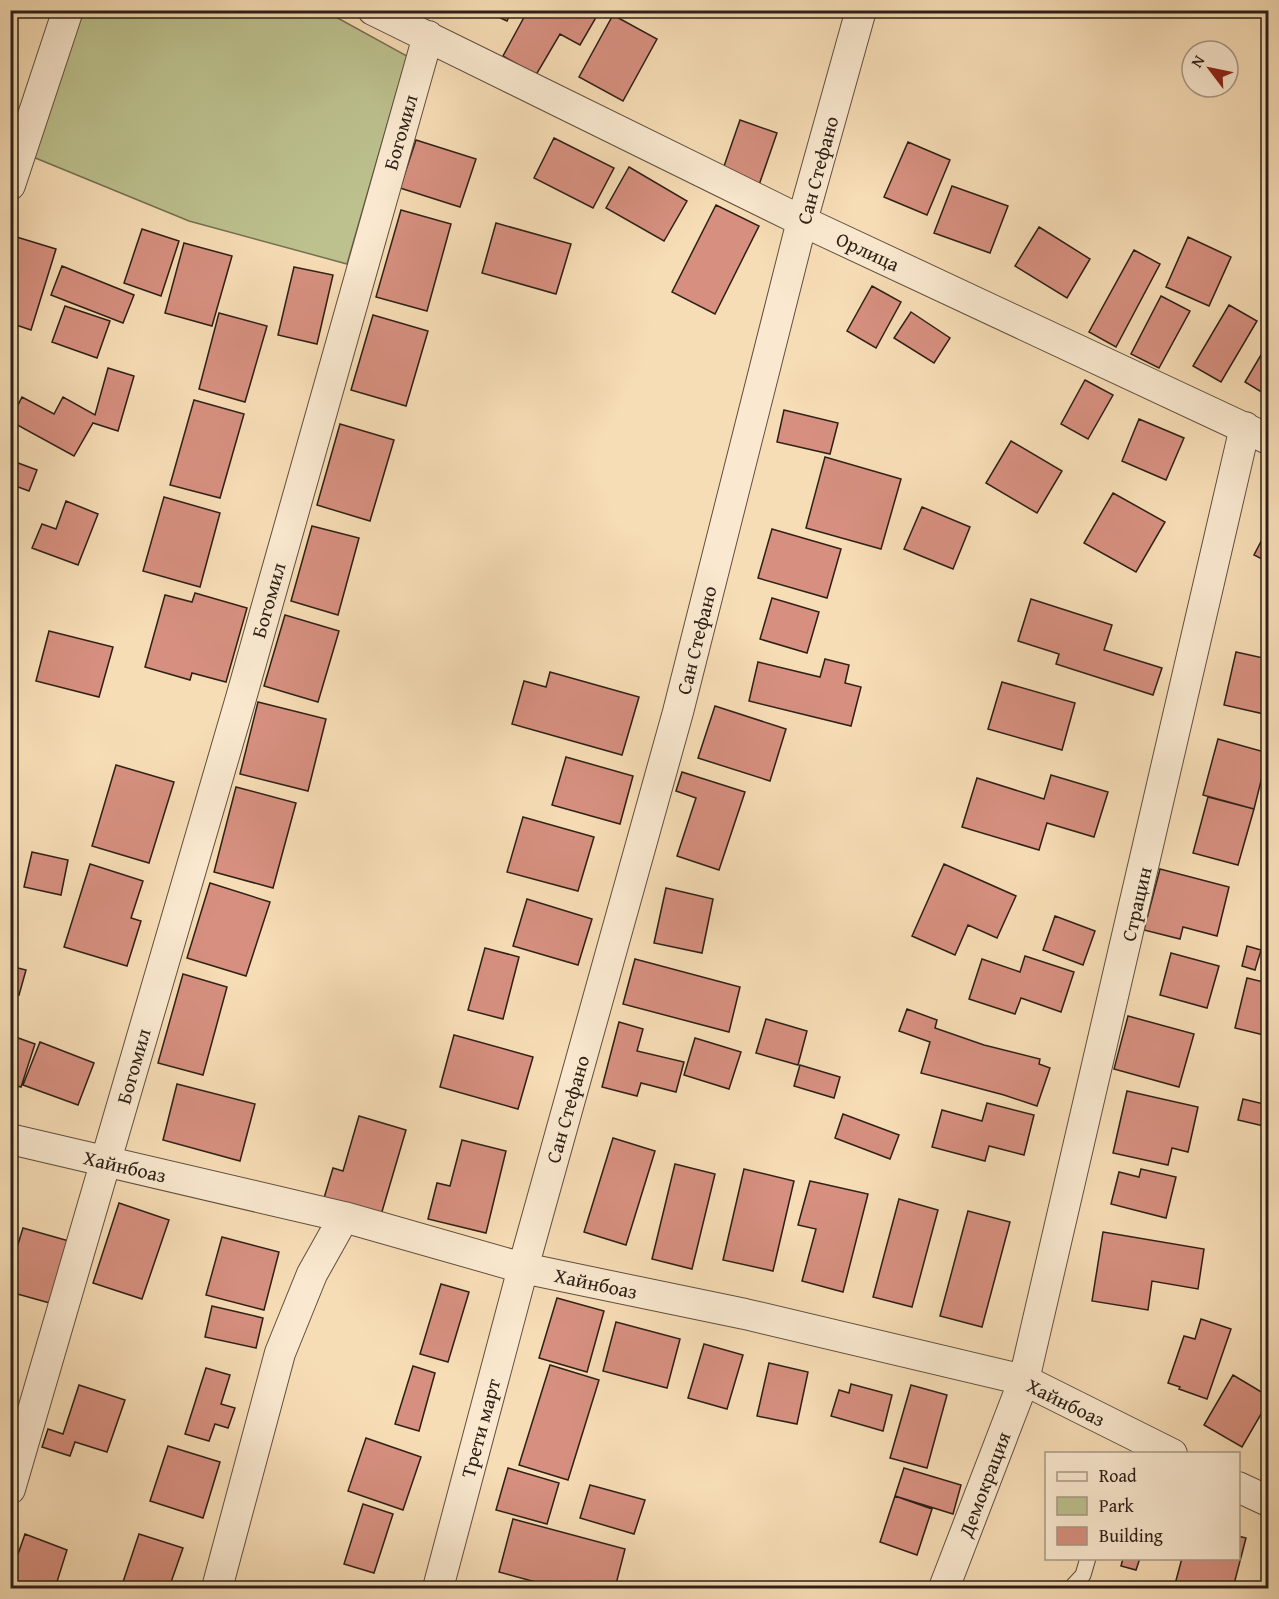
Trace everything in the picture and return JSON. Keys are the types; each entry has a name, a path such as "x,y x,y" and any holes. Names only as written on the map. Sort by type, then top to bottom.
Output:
{"street":[{"path":"10,185 68,10"},
{"name":"Орлица","path":"373,10 802,221 1257,433"},
{"name":"Сан Стефано","path":"523,1268 678,712 802,221 861,10"},
{"name":"Богомил","path":"10,1489 241,698 428,36"},
{"name":"Страцин","path":"1024,1380 1257,433"},
{"name":"Хайнбоаз","path":"10,1139 344,1217 523,1268 745,1314 1024,1380 1150,1449"},
{"path":"217,1588 280,1353 312,1274 344,1217"},
{"name":"Трети март","path":"438,1588 523,1268"},
{"name":"Демокрация","path":"944,1588 1024,1380"},
{"path":"1240,1486 1269,1501"}],"lane":[{"path":"1071,1588 1083,1575 1087,1560"}],"green space":[{"path":"79,11 325,11 407,56 347,264 189,221 33,157"}],"building":[{"path":"483,10 512,10 507,21"},
{"path":"528,10 591,10 598,14 580,45 560,34 536,75 503,56"},
{"path":"613,15 657,39 623,101 579,77"},
{"path":"740,120 777,133 759,185 722,172"},
{"path":"554,138 614,168 593,208 534,178"},
{"path":"416,140 476,159 460,207 400,188"},
{"path":"908,142 950,160 927,215 884,197"},
{"path":"629,167 687,201 664,241 606,208"},
{"path":"952,186 1008,206 990,253 934,233"},
{"path":"716,205 759,226 715,314 672,292"},
{"path":"401,210 451,224 427,311 376,297"},
{"path":"496,223 571,244 556,294 482,273"},
{"path":"1039,227 1090,259 1067,298 1015,266"},
{"path":"142,229 179,241 161,296 124,283"},
{"path":"10,235 56,249 31,330 10,323"},
{"path":"1188,237 1231,257 1209,306 1166,287"},
{"path":"184,243 232,256 212,326 165,313"},
{"path":"1134,250 1160,264 1116,347 1089,332"},
{"path":"62,266 134,295 123,323 51,295"},
{"path":"294,267 333,275 317,344 278,335"},
{"path":"872,286 901,302 876,348 847,331"},
{"path":"1161,296 1190,311 1159,368 1131,354"},
{"path":"1229,305 1257,321 1221,382 1193,366"},
{"path":"65,306 110,321 97,358 52,342"},
{"path":"911,312 950,338 934,363 894,338"},
{"path":"219,313 267,326 245,402 199,389"},
{"path":"373,315 428,331 406,406 351,390"},
{"path":"1268,343 1268,396 1245,382"},
{"path":"108,368 134,376 118,431 93,423 74,456 10,421 22,397 54,414 63,397 95,415"},
{"path":"1085,380 1113,395 1088,439 1061,424"},
{"path":"194,400 244,414 220,498 170,485"},
{"path":"784,410 838,423 830,454 777,442"},
{"path":"1139,419 1184,438 1166,480 1122,461"},
{"path":"340,424 394,440 370,521 317,505"},
{"path":"1011,441 1062,471 1037,513 986,483"},
{"path":"825,457 901,479 881,549 806,528"},
{"path":"10,460 37,470 29,491 10,484"},
{"path":"1113,493 1165,522 1136,572 1084,543"},
{"path":"164,497 220,513 200,587 143,571"},
{"path":"66,501 98,514 78,565 32,548 42,524 56,529"},
{"path":"922,507 970,527 953,569 904,549"},
{"path":"312,526 359,538 338,615 291,601"},
{"path":"1268,528 1268,562 1254,555"},
{"path":"772,529 841,549 827,598 758,578"},
{"path":"195,593 247,608 226,682 192,673 190,680 145,667 165,595 192,602"},
{"path":"772,598 819,612 807,653 760,639"},
{"path":"1031,599 1112,625 1104,650 1162,668 1153,695 1056,664 1059,654 1018,641"},
{"path":"285,615 339,631 318,702 264,686"},
{"path":"49,631 113,647 99,697 36,681"},
{"path":"1236,652 1268,659 1268,704 1266,703 1264,714 1224,705"},
{"path":"825,659 849,665 845,683 861,687 851,726 749,701 758,662 820,677"},
{"path":"550,672 639,697 622,755 512,724 524,681 546,687"},
{"path":"1002,682 1075,703 1062,750 988,729"},
{"path":"258,702 326,719 308,791 240,774"},
{"path":"715,706 786,729 770,781 698,758"},
{"path":"1218,739 1268,753 1254,809 1203,795"},
{"path":"566,757 633,776 620,824 552,805"},
{"path":"116,765 174,782 149,863 92,846"},
{"path":"682,772 745,792 719,870 677,856 696,798 676,791"},
{"path":"1051,775 1108,792 1094,837 1047,823 1039,850 962,827 977,778 1044,799"},
{"path":"236,787 296,803 273,888 214,872"},
{"path":"1208,797 1254,809 1238,865 1193,853"},
{"path":"523,817 594,837 578,891 507,872"},
{"path":"32,852 68,860 61,895 24,887"},
{"path":"90,864 143,881 131,918 141,921 127,966 64,947"},
{"path":"944,864 1016,896 997,938 968,925 955,955 912,936"},
{"path":"1160,869 1229,887 1217,936 1183,927 1180,939 1144,930"},
{"path":"210,883 270,902 246,976 187,958"},
{"path":"666,888 713,899 702,953 654,943"},
{"path":"527,899 592,919 578,965 513,946"},
{"path":"1055,916 1095,931 1083,965 1043,950"},
{"path":"1247,946 1261,950 1255,970 1242,966"},
{"path":"485,948 519,957 503,1019 468,1010"},
{"path":"1171,953 1219,966 1207,1008 1160,995"},
{"path":"1025,956 1074,972 1061,1012 1021,998 1015,1014 969,999 982,959 1020,972"},
{"path":"635,959 740,987 729,1032 623,1004"},
{"path":"10,966 26,970 19,995 10,993"},
{"path":"183,974 227,987 203,1075 158,1063"},
{"path":"1247,978 1268,983 1268,1036 1235,1028"},
{"path":"907,1009 937,1020 935,1028 984,1045 1040,1059 1039,1064 1050,1068 1037,1106 921,1073 930,1042 899,1031"},
{"path":"1128,1016 1194,1034 1179,1087 1114,1069"},
{"path":"766,1019 807,1031 798,1065 756,1053"},
{"path":"619,1022 643,1029 637,1051 684,1062 676,1092 641,1083 637,1096 602,1087"},
{"path":"10,1035 35,1044 21,1087 10,1084"},
{"path":"454,1035 533,1057 518,1109 440,1087"},
{"path":"695,1038 741,1052 729,1089 684,1075"},
{"path":"40,1042 94,1063 78,1105 23,1085"},
{"path":"800,1065 840,1077 834,1098 794,1086"},
{"path":"177,1084 255,1104 240,1161 163,1140"},
{"path":"1127,1091 1198,1107 1188,1152 1172,1148 1168,1165 1113,1153"},
{"path":"1243,1099 1268,1105 1268,1127 1238,1120"},
{"path":"987,1103 1034,1115 1024,1155 989,1146 985,1161 932,1147 942,1110 982,1121"},
{"path":"843,1114 899,1135 890,1159 835,1138"},
{"path":"359,1116 406,1130 381,1215 324,1198 333,1168 343,1171"},
{"path":"613,1138 655,1151 626,1245 584,1232"},
{"path":"462,1140 506,1151 486,1233 428,1219 437,1183 450,1186"},
{"path":"675,1164 715,1174 692,1269 652,1259"},
{"path":"744,1169 794,1181 773,1271 723,1260"},
{"path":"1141,1169 1176,1177 1166,1218 1111,1204 1119,1172 1139,1177"},
{"path":"810,1181 868,1194 843,1292 802,1281 816,1229 798,1225"},
{"path":"899,1199 938,1210 912,1307 873,1297"},
{"path":"119,1203 169,1220 142,1299 93,1283"},
{"path":"968,1211 1010,1222 982,1327 940,1316"},
{"path":"23,1228 76,1243 57,1305 10,1292 10,1270"},
{"path":"1103,1232 1204,1249 1198,1289 1152,1281 1148,1310 1092,1301"},
{"path":"222,1237 279,1252 264,1310 206,1295"},
{"path":"441,1284 469,1292 448,1362 420,1354"},
{"path":"557,1298 604,1311 587,1372 539,1358"},
{"path":"212,1306 263,1318 256,1348 205,1337"},
{"path":"1201,1319 1231,1329 1207,1399 1168,1383 1184,1336 1195,1339"},
{"path":"616,1322 680,1339 667,1388 603,1371"},
{"path":"704,1344 743,1355 727,1409 688,1398"},
{"path":"769,1363 808,1372 797,1424 757,1416"},
{"path":"550,1365 599,1380 568,1480 519,1465"},
{"path":"413,1366 435,1373 419,1431 395,1424"},
{"path":"206,1368 230,1375 221,1404 235,1408 228,1428 215,1424 209,1441 185,1434"},
{"path":"1233,1375 1268,1396 1268,1402 1242,1447 1204,1425"},
{"path":"851,1384 892,1395 883,1431 831,1416 839,1390 849,1393"},
{"path":"79,1385 125,1400 107,1452 75,1442 70,1456 42,1447 48,1429 63,1434"},
{"path":"911,1385 947,1395 927,1468 890,1458"},
{"path":"366,1438 421,1457 403,1510 348,1491"},
{"path":"168,1446 220,1462 203,1518 150,1501"},
{"path":"508,1468 559,1483 547,1524 496,1510"},
{"path":"904,1468 961,1485 953,1514 895,1496"},
{"path":"590,1485 645,1500 634,1534 580,1518"},
{"path":"895,1496 932,1509 917,1555 880,1542"},
{"path":"363,1504 393,1514 374,1573 344,1564"},
{"path":"513,1519 625,1549 615,1588 553,1588 499,1572"},
{"path":"25,1534 67,1550 55,1588 35,1584 33,1588 10,1588 10,1577"},
{"path":"139,1534 183,1548 169,1588 121,1588"},
{"path":"1240,1536 1246,1538 1233,1588 1174,1588 1181,1560 1240,1560"},
{"path":"1122,1560 1139,1560 1136,1570 1121,1566"}]}
